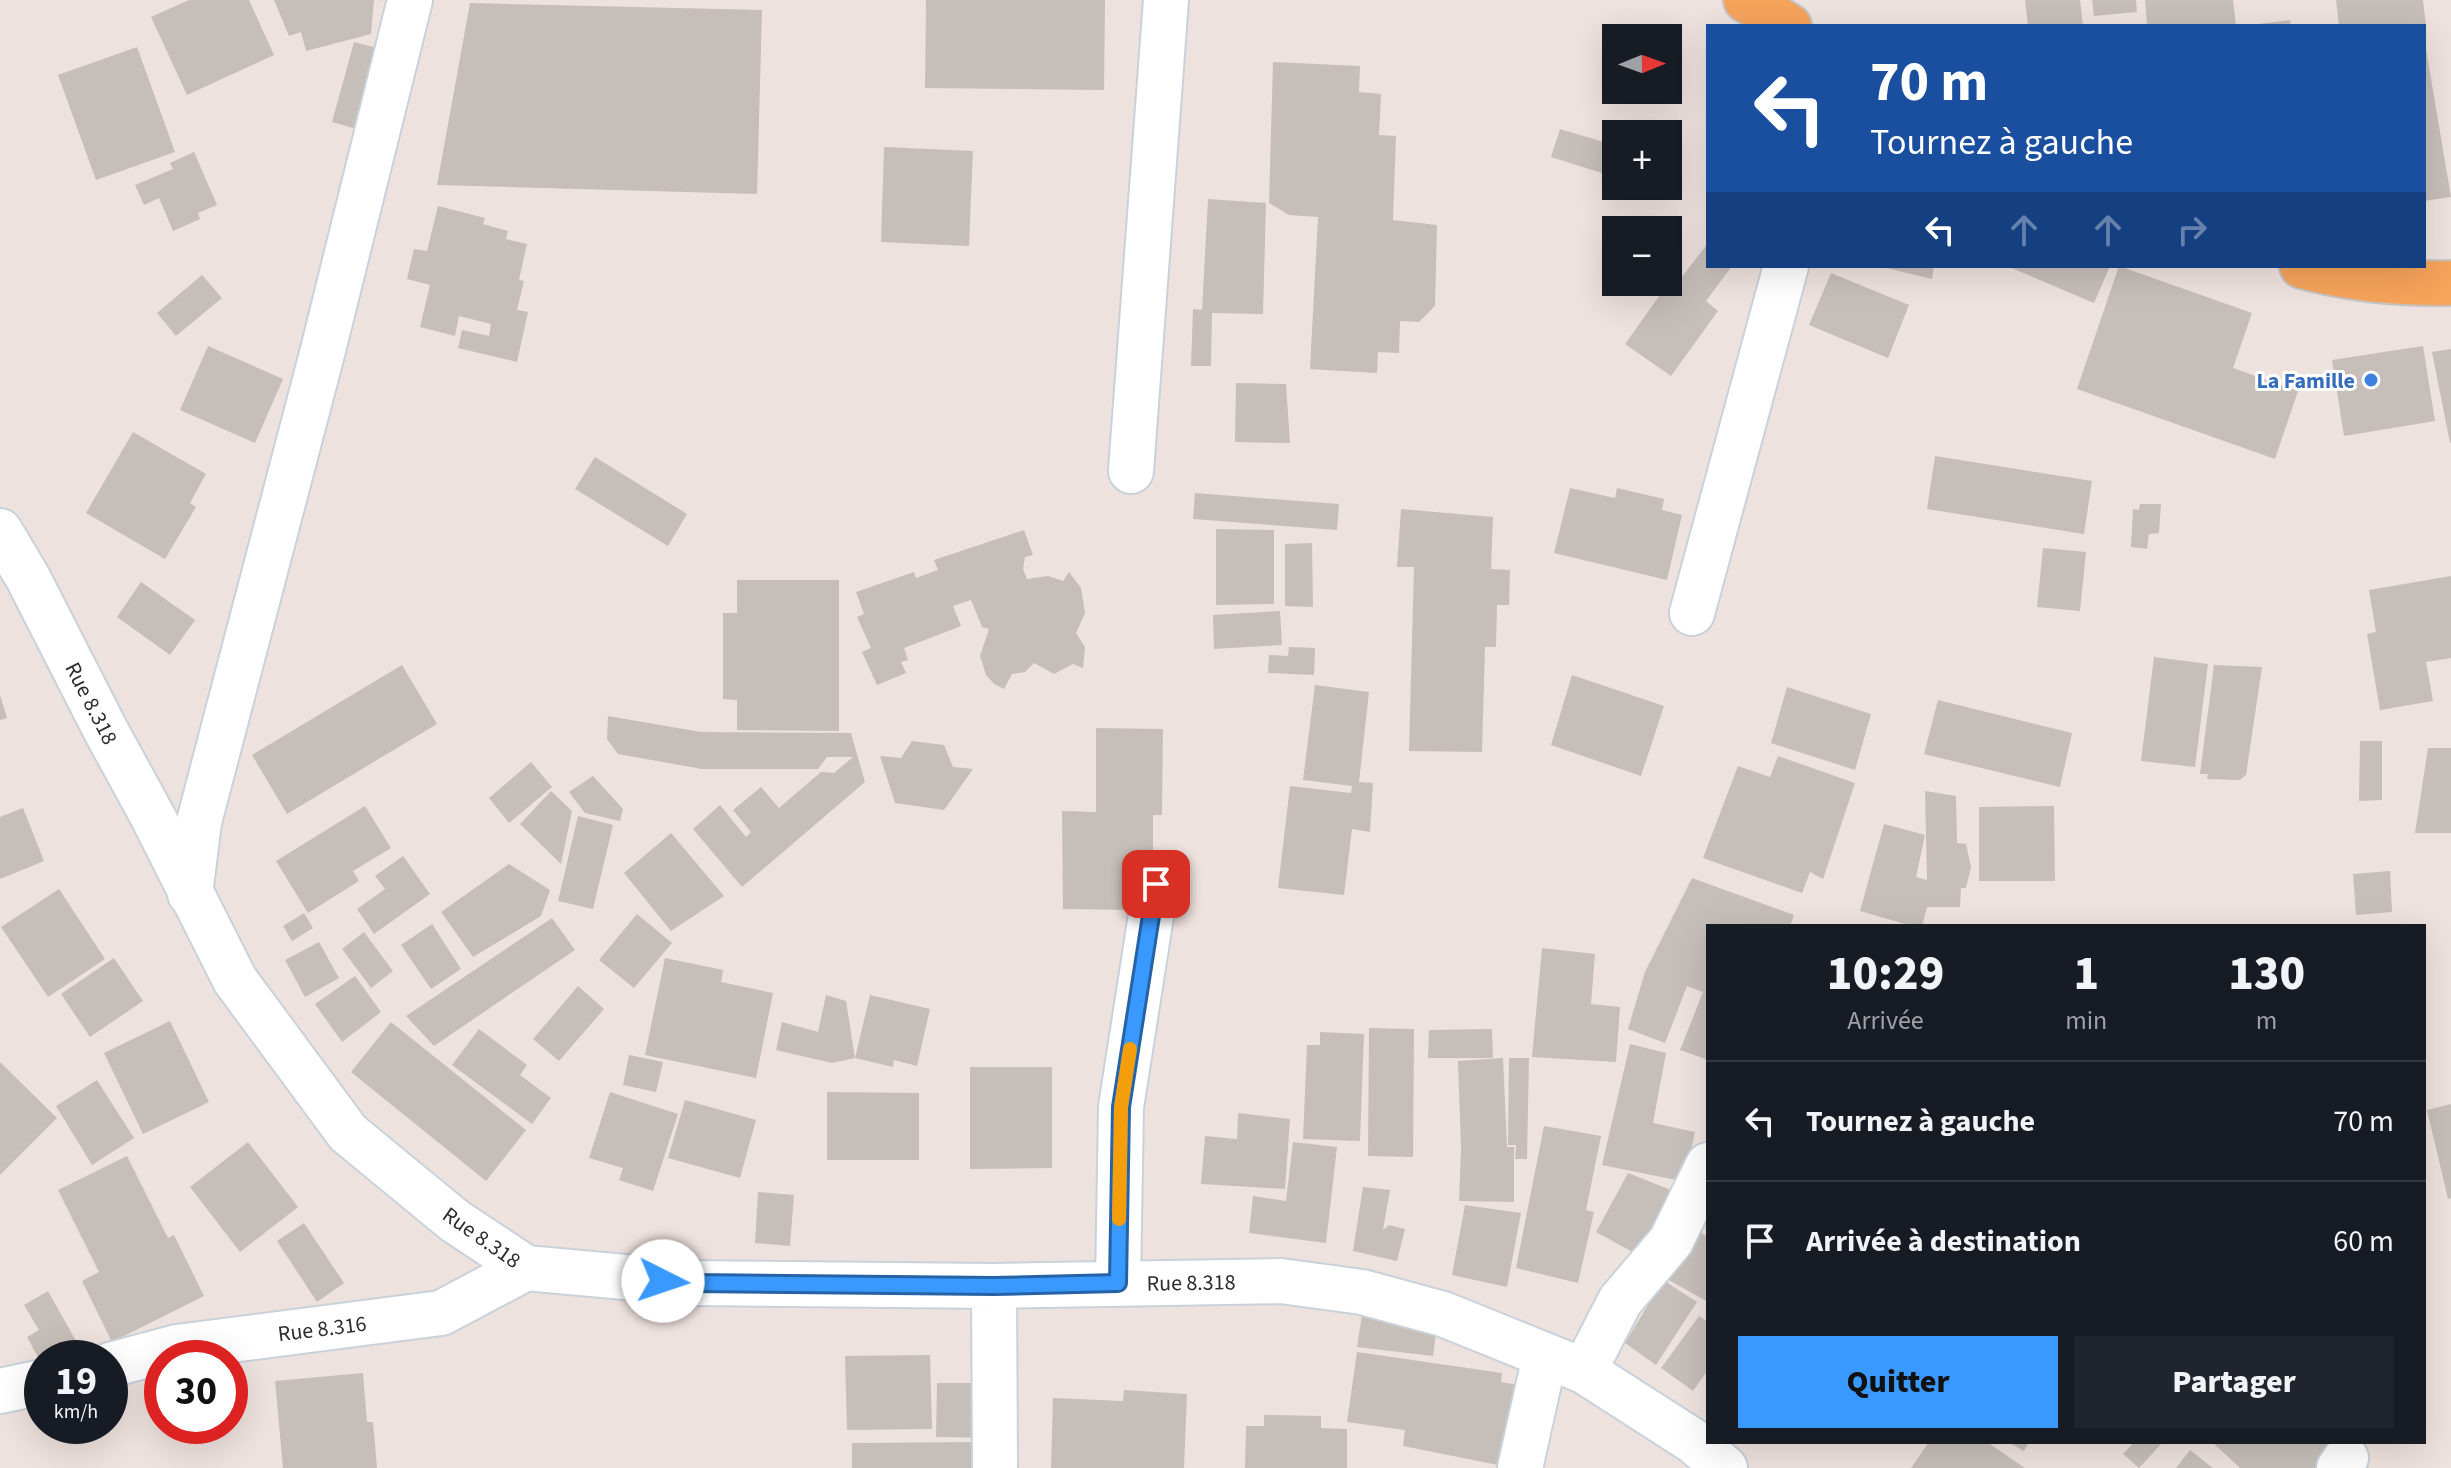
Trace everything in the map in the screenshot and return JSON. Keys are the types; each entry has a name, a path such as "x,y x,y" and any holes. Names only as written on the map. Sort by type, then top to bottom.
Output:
{"main road":[{"path":"1746,0 1786,24"},
{"path":"2309,268 2331,274 2415,284 2451,283"}],"street":[{"path":"190,894 199,822 323,350 410,0"},
{"path":"1131,471 1166,0"},
{"path":"1692,613 1785,268"},
{"name":"Rue 8.318","path":"0,531 28,578 235,980 348,1133 455,1221 526,1268 691,1283 994,1286 1281,1281 1362,1292 1443,1314 1565,1363 1693,1441 1725,1468"},
{"path":"1118,1283 1121,1107 1156,884"},
{"path":"1520,1468 1565,1363 1671,1241 1706,1169"},
{"name":"Rue 8.316","path":"128,1360 177,1347 441,1313 526,1268"},
{"path":"994,1286 995,1468"},
{"path":"0,1391 24,1386"}],"building":[{"path":"189,0 249,0 274,55 187,95 151,17"},
{"path":"274,0 374,0 371,34 306,51 301,32 289,36"},
{"path":"926,0 1105,0 1104,90 925,88"},
{"path":"2025,0 2080,0 2083,24 2028,24"},
{"path":"2092,0 2136,0 2137,12 2094,16"},
{"path":"2145,0 2233,0 2236,24 2147,24"},
{"path":"2336,0 2423,0 2426,24 2339,24"},
{"path":"470,3 762,10 757,194 437,185"},
{"path":"2290,20 2291,24 2258,24"},
{"path":"354,42 389,51 367,132 332,122"},
{"path":"137,47 175,152 96,180 58,75"},
{"path":"2426,49 2451,197 2426,201"},
{"path":"1273,62 1360,66 1359,92 1381,94 1379,135 1396,136 1393,220 1437,225 1435,306 1419,322 1400,321 1399,353 1378,352 1377,373 1310,369 1318,217 1289,215 1269,203"},
{"path":"1560,129 1602,141 1602,173 1551,157"},
{"path":"884,147 973,151 969,246 881,242"},
{"path":"194,152 217,205 198,213 200,219 173,231 159,198 144,205 135,185 173,169 170,163"},
{"path":"1208,199 1266,203 1263,314 1212,313 1211,366 1191,366 1193,309 1202,310"},
{"path":"438,206 485,218 483,224 508,231 506,239 527,244 519,280 524,281 517,310 528,312 517,362 458,348 462,330 489,336 491,324 459,316 455,336 420,327 430,285 407,279 414,249 427,251"},
{"path":"1706,246 1706,268 1731,268 1706,301 1718,311 1671,376 1625,344 1659,296 1682,296 1682,277"},
{"path":"1886,268 1934,268 1932,279"},
{"path":"2012,268 2109,268 2094,303"},
{"path":"2118,268 2125,268 2252,313 2233,368 2298,391 2275,459 2077,389"},
{"path":"1831,273 1909,305 1888,358 1809,325"},
{"path":"202,275 222,298 176,336 157,313"},
{"path":"208,346 283,379 255,443 180,410"},
{"path":"2423,346 2435,421 2344,436 2332,360"},
{"path":"2451,349 2451,443 2450,443 2432,352"},
{"path":"1236,383 1286,384 1290,443 1235,442"},
{"path":"133,432 206,474 190,503 196,507 165,559 86,513"},
{"path":"1935,456 2092,481 2084,534 1927,509"},
{"path":"595,457 687,514 668,546 575,489"},
{"path":"1570,488 1615,498 1617,488 1664,499 1662,510 1682,515 1667,580 1554,553"},
{"path":"1195,493 1339,504 1337,530 1193,519"},
{"path":"2140,504 2161,504 2159,533 2149,534 2147,549 2131,547 2133,509 2139,510"},
{"path":"1401,509 1493,517 1491,569 1510,570 1509,605 1497,605 1496,647 1485,647 1482,752 1409,751 1414,567 1397,567"},
{"path":"1216,529 1274,530 1274,604 1216,605"},
{"path":"1024,530 1033,555 1025,557 1023,569 1027,579 1048,576 1063,581 1069,572 1081,588 1085,613 1076,633 1085,647 1083,668 1073,664 1054,674 1034,663 1025,672 1012,674 1004,689 994,684 986,675 980,656 989,629 982,627 971,600 953,606 961,626 904,648 908,660 901,662 906,673 877,685 862,652 871,648 857,617 864,614 856,592 914,572 916,578 938,570 934,560"},
{"path":"1312,543 1313,607 1285,606 1285,544"},
{"path":"2043,548 2086,552 2080,611 2037,607"},
{"path":"2451,576 2451,658 2426,662 2433,701 2380,710 2367,634 2376,632 2369,590"},
{"path":"737,580 839,580 839,731 737,730 737,700 723,699 723,613 737,613"},
{"path":"141,582 195,620 170,655 117,617"},
{"path":"1280,611 1282,645 1214,649 1213,615"},
{"path":"1289,647 1315,648 1314,675 1268,673 1269,655 1288,656"},
{"path":"2154,657 2208,664 2195,767 2141,761"},
{"path":"402,665 437,724 287,814 252,755"},
{"path":"2214,665 2262,667 2246,775 2240,780 2207,779 2208,774 2200,774"},
{"path":"1572,675 1664,706 1641,776 1551,745"},
{"path":"1315,685 1369,692 1359,782 1373,783 1370,832 1352,829 1344,895 1278,888 1290,786 1351,793 1352,786 1303,780"},
{"path":"1787,687 1871,714 1855,770 1771,743"},
{"path":"0,695 7,718 0,720"},
{"path":"1938,700 2072,733 2060,787 1924,754"},
{"path":"608,716 701,732 851,733 865,782 742,887 693,829 720,805 746,837 751,832 733,810 761,787 779,808 821,772 834,773 853,757 827,757 818,769 702,769 618,754 607,739"},
{"path":"1096,728 1163,729 1162,815 1153,815 1153,894 1134,910 1063,909 1062,811 1096,812"},
{"path":"912,741 944,745 953,767 973,769 944,810 895,803 880,756 901,758"},
{"path":"2360,741 2382,741 2382,800 2359,801"},
{"path":"2428,748 2451,748 2451,833 2415,833"},
{"path":"1778,756 1855,783 1823,879 1810,872 1802,893 1703,858 1738,766 1770,777"},
{"path":"531,762 552,787 509,823 489,798"},
{"path":"593,776 623,809 620,821 585,813 569,792"},
{"path":"551,791 572,811 561,864 520,824"},
{"path":"1925,791 1956,796 1957,843 1966,844 1971,867 1966,888 1961,888 1960,907 1927,907 1923,924 1905,924 1860,911 1884,824 1925,835 1916,877 1927,880"},
{"path":"365,806 391,848 353,871 359,881 308,913 276,861"},
{"path":"2054,806 2055,881 1979,881 1979,807"},
{"path":"23,808 44,861 0,879 0,817"},
{"path":"578,816 613,825 593,909 558,901"},
{"path":"671,833 724,896 671,931 624,873"},
{"path":"403,856 430,894 374,934 357,909 385,889 375,876"},
{"path":"509,864 550,890 541,916 473,957 441,912"},
{"path":"2390,871 2392,912 2356,915 2353,874"},
{"path":"1692,878 1794,915 1791,924 1706,924 1706,1059 1680,1050 1703,992 1687,986 1665,1043 1628,1029 1645,972"},
{"path":"59,889 105,959 48,997 1,927"},
{"path":"304,913 313,928 292,941 283,926"},
{"path":"637,914 672,943 634,988 599,960"},
{"path":"552,918 575,950 434,1046 406,1016"},
{"path":"432,924 461,969 431,989 401,945"},
{"path":"364,932 393,971 371,988 342,949"},
{"path":"319,942 339,978 305,997 285,960"},
{"path":"1542,948 1595,954 1591,1004 1620,1007 1616,1062 1532,1057"},
{"path":"114,958 143,1001 90,1037 61,994"},
{"path":"665,958 723,970 721,982 773,993 756,1078 645,1055"},
{"path":"355,976 381,1012 342,1042 315,1004"},
{"path":"578,986 604,1009 559,1061 533,1039"},
{"path":"826,995 846,1001 855,1058 832,1063 776,1050 782,1022 818,1032"},
{"path":"870,995 930,1009 917,1066 894,1060 893,1067 855,1058"},
{"path":"170,1021 209,1102 143,1134 104,1053"},
{"path":"391,1022 526,1130 486,1181 351,1072"},
{"path":"1369,1028 1414,1029 1413,1157 1368,1156"},
{"path":"479,1029 527,1065 520,1075 551,1098 532,1124 452,1065"},
{"path":"1492,1029 1493,1058 1428,1058 1429,1030"},
{"path":"1320,1032 1364,1034 1360,1141 1303,1139 1307,1045 1320,1045"},
{"path":"1630,1044 1666,1053 1653,1123 1695,1132 1687,1169 1691,1183 1602,1165"},
{"path":"629,1055 663,1062 656,1092 623,1085"},
{"path":"1503,1058 1507,1147 1514,1147 1514,1202 1459,1201 1458,1061"},
{"path":"1509,1058 1529,1058 1527,1159 1515,1159 1516,1145 1508,1145"},
{"path":"0,1062 57,1118 0,1175"},
{"path":"970,1067 1052,1067 1052,1168 970,1169"},
{"path":"97,1080 134,1138 92,1165 56,1106"},
{"path":"610,1092 678,1114 653,1191 619,1180 623,1168 589,1158"},
{"path":"827,1092 919,1093 919,1160 827,1160"},
{"path":"685,1100 756,1120 740,1178 668,1158"},
{"path":"2451,1104 2451,1198 2448,1199 2427,1110"},
{"path":"1238,1113 1290,1119 1285,1189 1201,1184 1205,1136 1237,1139"},
{"path":"1544,1126 1601,1136 1586,1210 1594,1212 1578,1283 1516,1268"},
{"path":"248,1142 298,1207 240,1252 190,1187"},
{"path":"1293,1142 1337,1147 1326,1243 1249,1233 1253,1196 1286,1201"},
{"path":"127,1156 168,1238 174,1235 204,1296 111,1340 82,1281 99,1272 58,1190"},
{"path":"1628,1173 1671,1190 1675,1183 1649,1261 1596,1232"},
{"path":"1363,1187 1390,1190 1383,1230 1389,1225 1405,1229 1397,1261 1353,1251"},
{"path":"758,1192 794,1195 790,1246 755,1243"},
{"path":"1465,1205 1521,1213 1507,1287 1452,1275"},
{"path":"304,1223 344,1283 317,1302 277,1241"},
{"path":"1689,1226 1706,1236 1706,1301 1658,1274"},
{"path":"1663,1280 1697,1302 1656,1365 1625,1343"},
{"path":"48,1291 75,1340 29,1340 27,1337 39,1330 24,1305"},
{"path":"1362,1315 1437,1325 1433,1356 1357,1347"},
{"path":"1699,1316 1706,1321 1706,1373 1693,1391 1661,1368"},
{"path":"1357,1352 1502,1373 1501,1382 1525,1386 1513,1468 1403,1446 1405,1430 1347,1422"},
{"path":"930,1355 932,1429 847,1430 845,1356"},
{"path":"363,1373 367,1422 373,1422 377,1468 283,1468 275,1381"},
{"path":"937,1383 1002,1383 1001,1438 936,1437"},
{"path":"1124,1390 1187,1394 1184,1468 1051,1468 1053,1398 1123,1401"},
{"path":"1264,1415 1321,1416 1321,1428 1347,1429 1347,1468 1245,1468 1246,1426 1264,1426"},
{"path":"980,1442 981,1468 852,1468 852,1443"},
{"path":"1928,1444 1990,1444 2025,1468 1911,1468"},
{"path":"2012,1444 2028,1444 2024,1451"},
{"path":"2132,1444 2161,1444 2139,1468 2123,1454"},
{"path":"2214,1444 2331,1444 2344,1455 2332,1468 2240,1468"},
{"path":"2190,1450 2213,1468 2176,1468"}],"slow traffic":[{"path":"1119,1219 1121,1107 1130,1049"}],"place":[{"name":"La Famille","path":"2371,380"}],"route":[{"path":"663,1281 994,1286 1118,1283 1121,1107 1156,884"}]}
